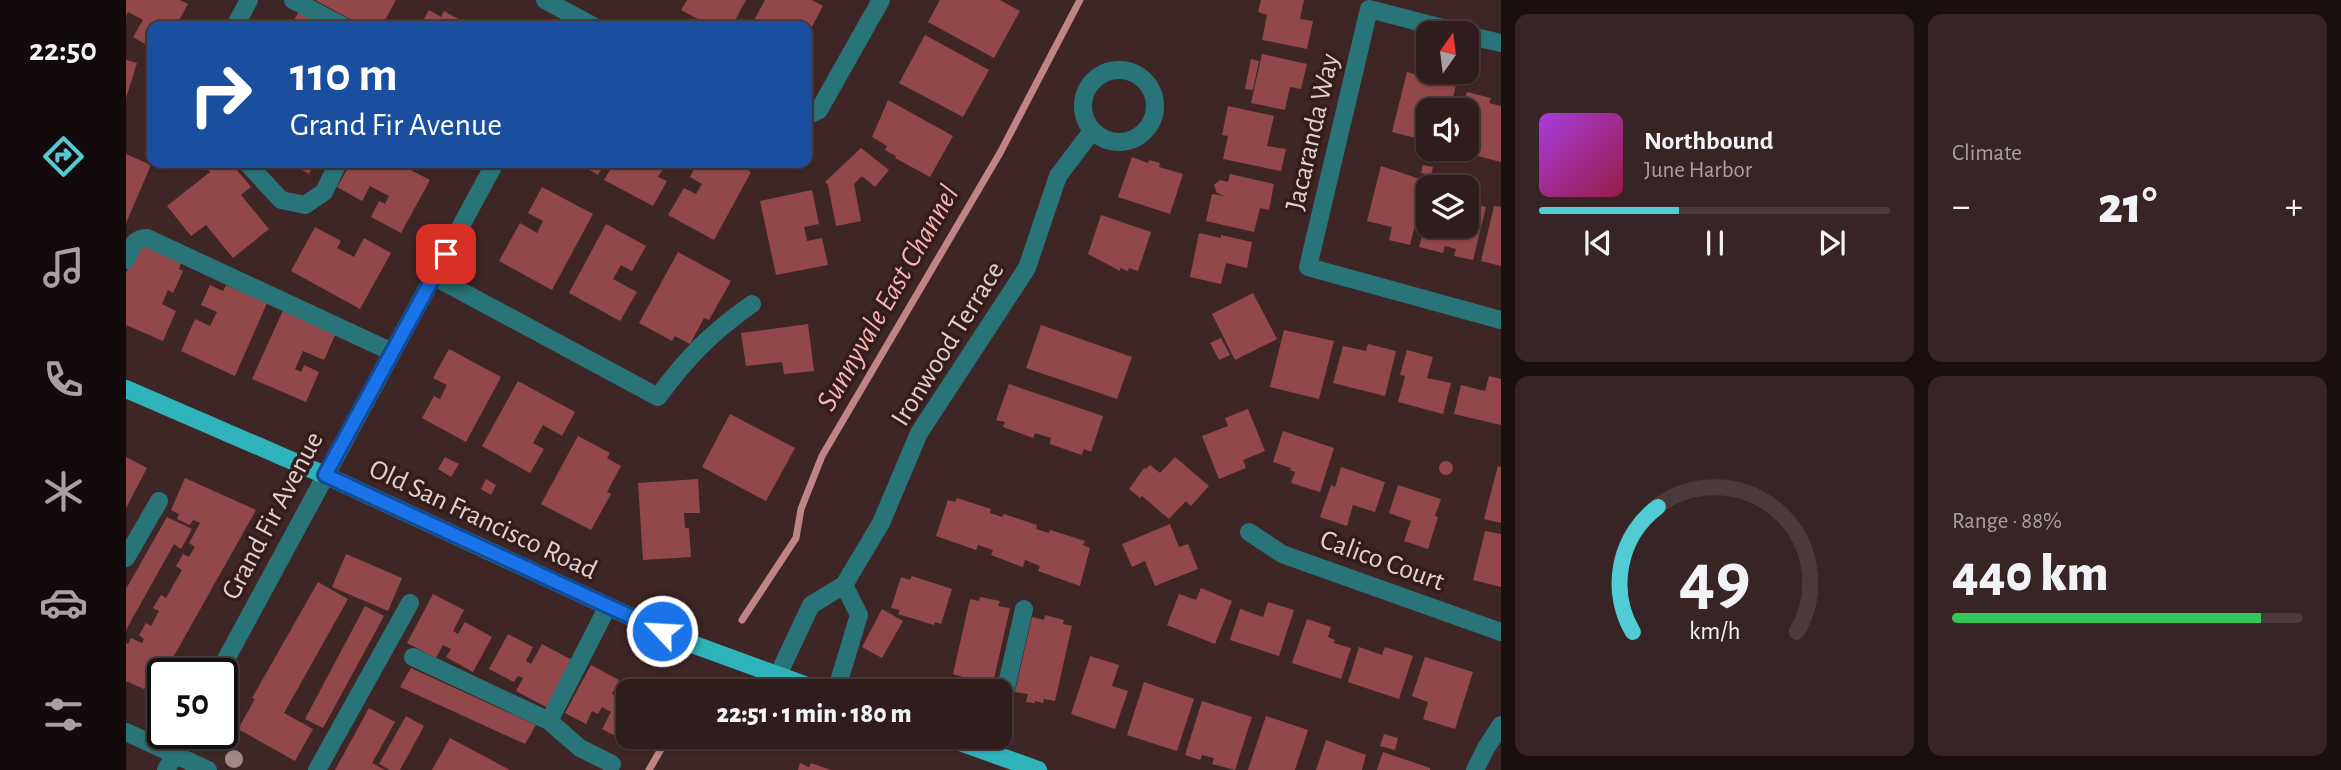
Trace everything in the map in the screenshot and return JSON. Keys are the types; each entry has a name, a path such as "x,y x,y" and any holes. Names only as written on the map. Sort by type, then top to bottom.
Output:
{"main road":[{"name":"Old San Francisco Road","path":"126,388 325,475 681,640 789,679"},
{"path":"999,749 1038,770"}],"street":[{"path":"238,21 249,0"},
{"path":"293,0 333,21"},
{"path":"545,0 572,21"},
{"path":"813,113 878,5 860,0"},
{"name":"Jacaranda Way","path":"1416,21 1369,9 1308,267 1501,320"},
{"path":"1479,38 1501,43"},
{"path":"1118,69 1141,77 1154,97 1155,109 1146,130 1125,142 1101,138 1092,131 1085,121 1082,109 1088,86 1096,77 1118,69"},
{"name":"Ironwood Terrace","path":"778,675 811,605 844,585 881,523 919,433 1027,268 1058,176 1092,131"},
{"path":"252,168 281,200 305,205 324,192 336,168"},
{"name":"Grand Fir Avenue","path":"227,658 492,168"},
{"path":"126,260 133,243 147,238 392,352"},
{"path":"433,276 658,397 678,368 715,330 752,304"},
{"path":"126,558 159,501"},
{"name":"Calico Court","path":"1249,532 1282,554 1501,632"},
{"path":"840,679 859,615 844,585"},
{"path":"317,770 410,603"},
{"path":"550,721 608,606"},
{"path":"1008,679 1024,609"},
{"path":"414,657 550,721 580,748 612,764"},
{"path":"1475,770 1501,725"},
{"path":"126,732 170,762 208,770"}],"building":[{"path":"126,0 180,0 188,4 179,21 147,21 147,45 133,37 143,20 128,12 126,17"},
{"path":"315,0 396,0 385,21 354,21"},
{"path":"687,0 746,0 735,21 702,21 681,10"},
{"path":"765,0 812,0 823,6 812,26 812,21 754,21"},
{"path":"940,0 1000,0 1020,11 994,58 928,22"},
{"path":"1261,0 1304,0 1300,19 1313,21 1307,49 1262,40 1267,15 1258,12"},
{"path":"300,9 323,21 294,21"},
{"path":"429,10 441,17 444,11 462,21 423,21"},
{"path":"925,35 989,70 963,117 899,83"},
{"path":"1262,54 1307,64 1301,89 1290,87 1285,110 1251,103"},
{"path":"1251,59 1259,61 1253,90 1245,89"},
{"path":"126,60 137,63 126,98"},
{"path":"1407,72 1416,74 1416,84 1456,85 1453,98 1416,98 1416,138 1392,132"},
{"path":"1467,92 1491,98 1489,103 1501,106 1501,162 1479,156 1479,98 1465,98"},
{"path":"888,100 953,136 930,177 895,158 896,156 885,150 887,146 872,137"},
{"path":"1228,106 1274,116 1267,146 1286,149 1281,171 1223,159 1228,136 1222,135"},
{"path":"861,148 889,170 875,187 862,176 854,184 861,221 836,226 828,185 825,182"},
{"path":"126,154 147,163 147,168 150,168 126,223"},
{"path":"1132,157 1148,163 1149,160 1160,163 1159,167 1183,174 1170,214 1118,197"},
{"path":"1423,165 1433,167 1431,175 1421,173"},
{"path":"1381,166 1416,178 1416,221 1410,245 1389,240 1392,227 1367,221"},
{"path":"207,168 235,168 251,187 241,195 269,229 233,258 206,225 191,236 167,206 210,172"},
{"path":"298,168 312,168 309,174"},
{"path":"348,168 407,168 430,180 401,233 371,217 379,201 385,204 389,196 370,186 362,201 337,187"},
{"path":"586,168 602,168 598,175"},
{"path":"611,168 664,168 658,177 667,181 653,206 604,180"},
{"path":"694,168 743,168 751,172 714,240 668,215 684,188 696,194 702,184 690,177"},
{"path":"1230,174 1274,184 1269,210 1260,208 1254,232 1206,221 1212,194 1225,196 1217,193 1214,185 1220,180 1228,182"},
{"path":"542,187 593,214 552,290 499,261 520,223 537,233 543,221 528,213"},
{"path":"812,190 819,224 804,227 807,241 822,238 828,265 776,275 760,201"},
{"path":"1479,205 1486,207 1479,236"},
{"path":"1494,206 1501,207 1501,266 1481,261"},
{"path":"1101,215 1151,232 1138,271 1120,268 1120,271 1088,254"},
{"path":"606,224 646,246 632,271 621,265 613,279 637,292 620,321 569,293"},
{"path":"315,227 341,241 337,248 354,257 364,238 391,253 360,309 291,271"},
{"path":"1199,233 1252,242 1247,268 1226,263 1221,284 1190,277"},
{"path":"1421,238 1478,238 1473,260 1454,256 1456,249 1445,246 1443,253 1419,247"},
{"path":"139,244 181,263 179,269 183,271 173,293 168,290 162,304 176,311 163,341 126,325 126,273"},
{"path":"678,252 731,281 709,320 704,318 690,344 675,336 672,341 639,323"},
{"path":"210,285 223,291 226,285 267,303 235,376 181,351 195,319 210,326 217,312 201,305"},
{"path":"1253,293 1277,339 1235,360 1212,314"},
{"path":"284,308 336,333 324,360 303,351 295,369 301,372 304,365 319,372 306,402 252,379"},
{"path":"808,324 814,371 784,374 782,362 746,366 741,333"},
{"path":"1041,325 1132,357 1117,399 1026,368"},
{"path":"1284,330 1334,341 1319,399 1270,387"},
{"path":"1221,338 1230,355 1219,360 1210,343"},
{"path":"1368,344 1396,351 1385,396 1333,383 1343,346 1366,351"},
{"path":"449,349 501,377 466,442 422,418 434,396 440,399 447,385 433,378"},
{"path":"1407,350 1433,357 1427,378 1451,383 1443,414 1398,402 1405,376 1400,375"},
{"path":"1489,376 1501,379 1501,425 1454,414 1461,385 1485,391"},
{"path":"518,381 575,412 562,436 543,425 533,443 544,449 530,473 482,446"},
{"path":"1009,384 1103,416 1091,452 1084,449 1082,455 1050,444 1051,438 1035,433 1033,438 1003,427 1005,422 996,420"},
{"path":"1248,409 1265,451 1243,460 1246,468 1219,479 1202,436 1228,426 1225,418"},
{"path":"730,414 795,448 766,501 702,467"},
{"path":"1283,431 1334,448 1320,492 1291,483 1295,472 1273,462"},
{"path":"578,436 610,453 607,458 621,466 607,492 611,494 591,530 541,504"},
{"path":"126,457 147,468 126,508"},
{"path":"445,457 459,464 451,477 438,469"},
{"path":"1175,457 1209,486 1191,506 1186,501 1169,519 1142,496 1140,498 1129,489 1144,468 1150,465 1160,473"},
{"path":"1443,461 1449,461 1453,468 1449,475 1443,475 1439,471 1439,465"},
{"path":"1498,466 1501,467 1501,523 1484,519"},
{"path":"1341,467 1385,482 1375,512 1353,505 1347,526 1320,517 1331,485 1335,487"},
{"path":"185,478 256,510 173,658 147,658 147,682 144,689 126,681 126,643 128,644 131,638 142,643 144,639 139,635 146,623 151,626 159,611 153,608 161,595 166,598 182,570 176,566 183,554 189,557 195,547 189,543 200,523 193,520 190,525 177,519 179,514 171,510"},
{"path":"486,479 496,485 491,495 481,489"},
{"path":"698,479 700,513 684,513 685,528 689,528 691,557 643,560 638,483"},
{"path":"1398,485 1441,499 1428,549 1404,541 1411,521 1389,513"},
{"path":"957,498 991,509 990,513 1002,517 1004,514 1037,525 1036,529 1049,533 1050,530 1085,541 1083,545 1090,548 1080,586 1038,571 1040,566 1025,560 1023,567 991,555 993,550 978,545 976,550 936,536 948,500 955,502"},
{"path":"167,517 192,529 181,549 174,544 126,630 126,589"},
{"path":"1170,524 1179,547 1188,544 1198,569 1155,586 1145,561 1132,567 1122,544"},
{"path":"1485,531 1501,534 1501,587 1473,580"},
{"path":"346,554 402,578 388,611 332,587"},
{"path":"912,576 952,589 941,624 935,622 934,625 898,614 900,610 891,608 901,577 910,580"},
{"path":"318,582 348,599 284,713 313,729 295,761 238,729 255,699 252,698"},
{"path":"1201,588 1232,601 1215,644 1167,625 1179,594 1196,600"},
{"path":"433,594 464,610 453,631 458,634 465,622 492,637 473,672 446,657 451,649 443,645 436,658 407,643"},
{"path":"980,597 1000,601 998,606 1010,608 994,679 962,679 953,674 970,599 979,601"},
{"path":"1268,602 1294,610 1279,656 1230,640 1240,609 1263,617"},
{"path":"365,606 384,616 323,728 305,719"},
{"path":"882,609 903,621 882,658 862,647"},
{"path":"1045,615 1064,620 1063,624 1072,626 1055,701 1044,699 1043,703 1026,702 1028,694 1015,692 1032,617 1044,620"},
{"path":"1307,619 1331,627 1328,637 1335,640 1334,643 1351,648 1341,679 1292,663"},
{"path":"508,634 533,647 526,661 531,664 542,644 574,661 548,708 516,691 523,678 518,676 514,682 489,669"},
{"path":"1359,647 1382,655 1385,647 1413,656 1399,699 1348,682"},
{"path":"1090,656 1119,665 1112,686 1128,691 1115,729 1071,714"},
{"path":"1425,657 1473,672 1455,729 1423,719 1428,702 1412,696"},
{"path":"591,665 617,679 612,694 616,696 616,736 602,729 611,712 602,707 598,714 592,711 586,724 565,713"},
{"path":"411,668 536,725 525,744 400,687"},
{"path":"1144,682 1194,699 1177,751 1127,735"},
{"path":"1202,701 1252,717 1235,770 1212,764 1214,758 1202,755 1200,760 1185,755"},
{"path":"369,708 395,722 372,763 385,770 335,770"},
{"path":"406,716 424,726 400,770 390,770 379,764"},
{"path":"1266,716 1308,730 1295,770 1248,770"},
{"path":"1384,734 1398,738 1395,750 1380,746"},
{"path":"450,738 510,770 432,770"},
{"path":"1326,740 1366,755 1362,770 1316,770"},
{"path":"1383,752 1430,768 1430,770 1377,770"},
{"path":"800,763 809,767 811,763 831,770 798,770"}],"waterway":[{"name":"Sunnyvale East Channel","path":"742,620 796,538 801,509 822,456 1000,153 1080,0"},
{"name":"Sunnyvale East Channel","path":"649,770 661,749"}],"route":[{"path":"446,254 325,475 662,631"}]}
